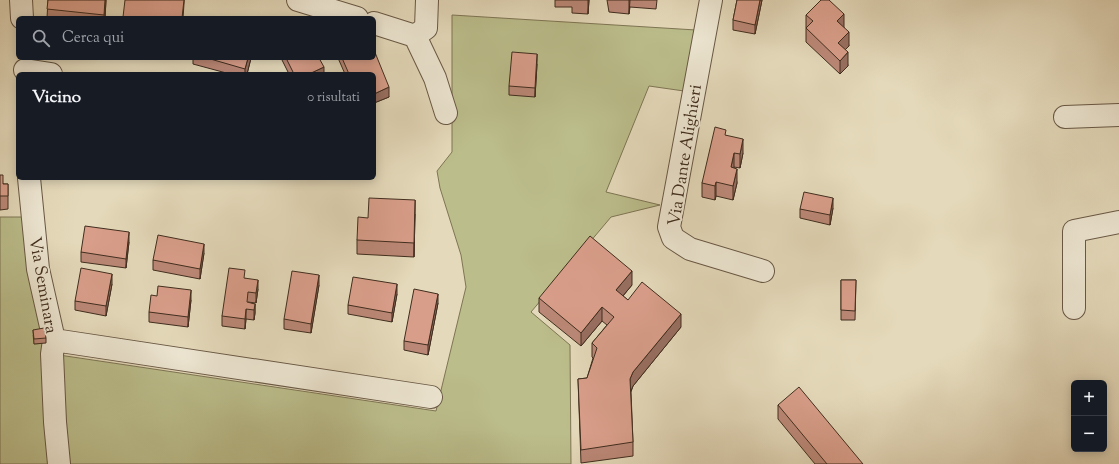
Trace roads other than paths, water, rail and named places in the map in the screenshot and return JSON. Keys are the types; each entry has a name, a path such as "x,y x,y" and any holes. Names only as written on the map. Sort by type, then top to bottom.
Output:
{"street":[{"path":"20,0 22,16"},
{"path":"298,0 350,16"},
{"path":"415,36 426,28 427,0"},
{"name":"Via Dante Alighieri","path":"711,0 669,226 673,238 690,249 762,271"},
{"path":"376,24 415,36 435,78 446,113"},
{"path":"25,68 42,72"},
{"path":"1065,117 1119,115"},
{"name":"Via Seminara","path":"29,180 38,269 54,340 52,354 55,422 59,464"},
{"path":"1074,308 1074,231 1119,222"},
{"path":"54,340 431,396"}]}
